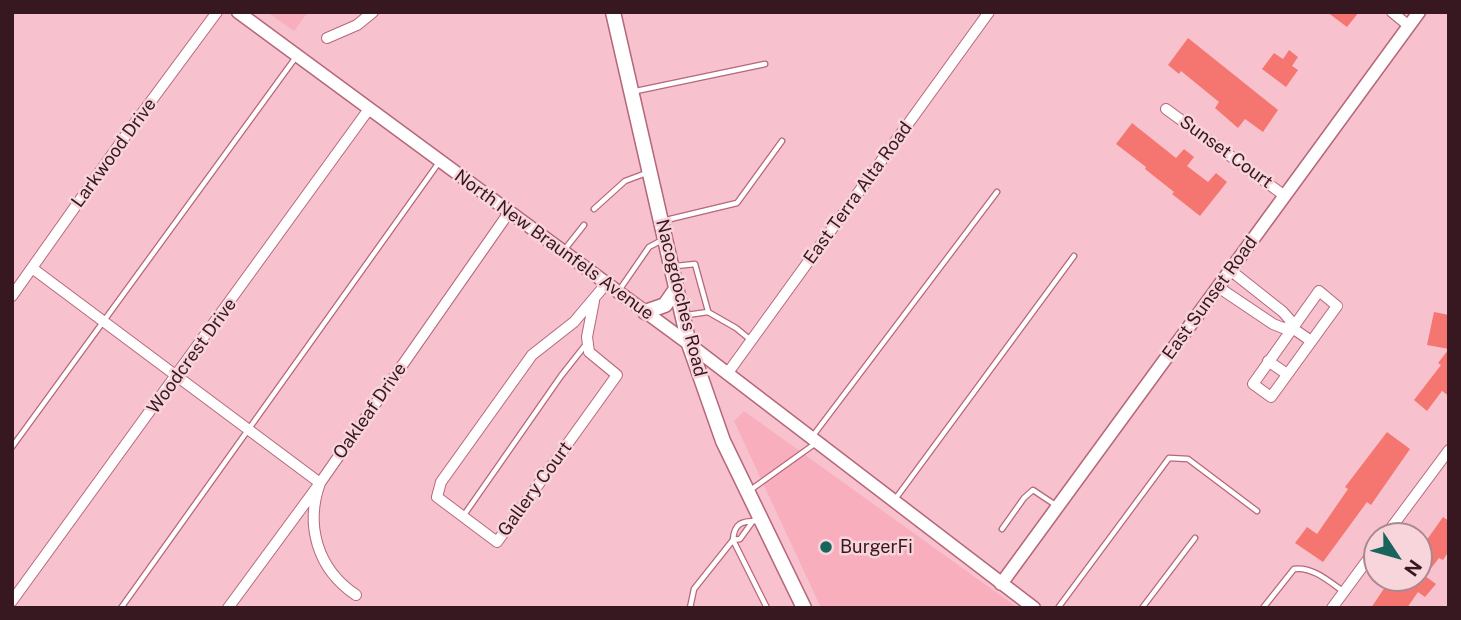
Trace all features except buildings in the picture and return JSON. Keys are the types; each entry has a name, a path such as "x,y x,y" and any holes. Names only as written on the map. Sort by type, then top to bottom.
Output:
{"main road":[{"name":"Nacogdoches Road","path":"613,12 689,344 723,441 748,492 757,521 804,608"},
{"path":"645,312 665,305 676,289"}],"street":[{"name":"Larkwood Drive","path":"12,296 217,12"},
{"name":"North New Braunfels Avenue","path":"237,12 689,344 1034,608"},
{"path":"327,38 357,24 373,12"},
{"name":"East Terra Alta Road","path":"727,374 989,12"},
{"path":"1392,12 1409,26"},
{"name":"East Sunset Road","path":"1001,584 1419,12"},
{"name":"Woodcrest Drive","path":"12,601 369,109"},
{"name":"Sunset Court","path":"1166,109 1285,196"},
{"name":"Oakleaf Drive","path":"228,608 510,211"},
{"path":"32,268 320,482 312,516 316,544 323,561 334,576 356,595"},
{"path":"1230,270 1283,312 1290,320 1291,327"},
{"name":"Gallery Court","path":"594,301 589,352 617,375 497,542 437,497 442,482 532,355 562,334 594,301 606,284"},
{"path":"1219,287 1273,324 1283,328 1291,327 1311,341"},
{"path":"1319,291 1337,306 1271,397 1253,384 1291,327 1319,291"},
{"path":"1258,314 1269,300"},
{"path":"1268,361 1287,374"},
{"path":"1395,522 1449,450"},
{"path":"1332,608 1363,566"}],"lane":[{"path":"12,447 297,56"},
{"path":"631,92 765,64"},
{"path":"661,221 737,202 782,141"},
{"path":"121,608 440,161"},
{"path":"594,209 625,181 649,172"},
{"path":"748,492 814,440 997,192"},
{"path":"563,251 584,225"},
{"path":"618,292 649,247 665,239"},
{"path":"894,502 1074,256"},
{"path":"671,267 695,264 708,312"},
{"path":"682,316 708,312 752,341"},
{"path":"463,517 561,376 588,342"},
{"path":"1058,608 1169,458 1188,459 1257,511"},
{"path":"1002,529 1033,490 1058,507"},
{"path":"690,608 694,589 733,540 734,532 747,520 757,521"},
{"path":"733,540 740,539 757,521"},
{"path":"1142,608 1195,538"},
{"path":"733,540 767,608"},
{"path":"1263,608 1293,569 1301,568 1316,573 1344,592"}],"shaded area":[{"path":"267,12 308,12 294,31"},
{"path":"744,411 1018,608 821,608 734,421"}],"place":[{"name":"BurgerFi","path":"826,547"}]}
